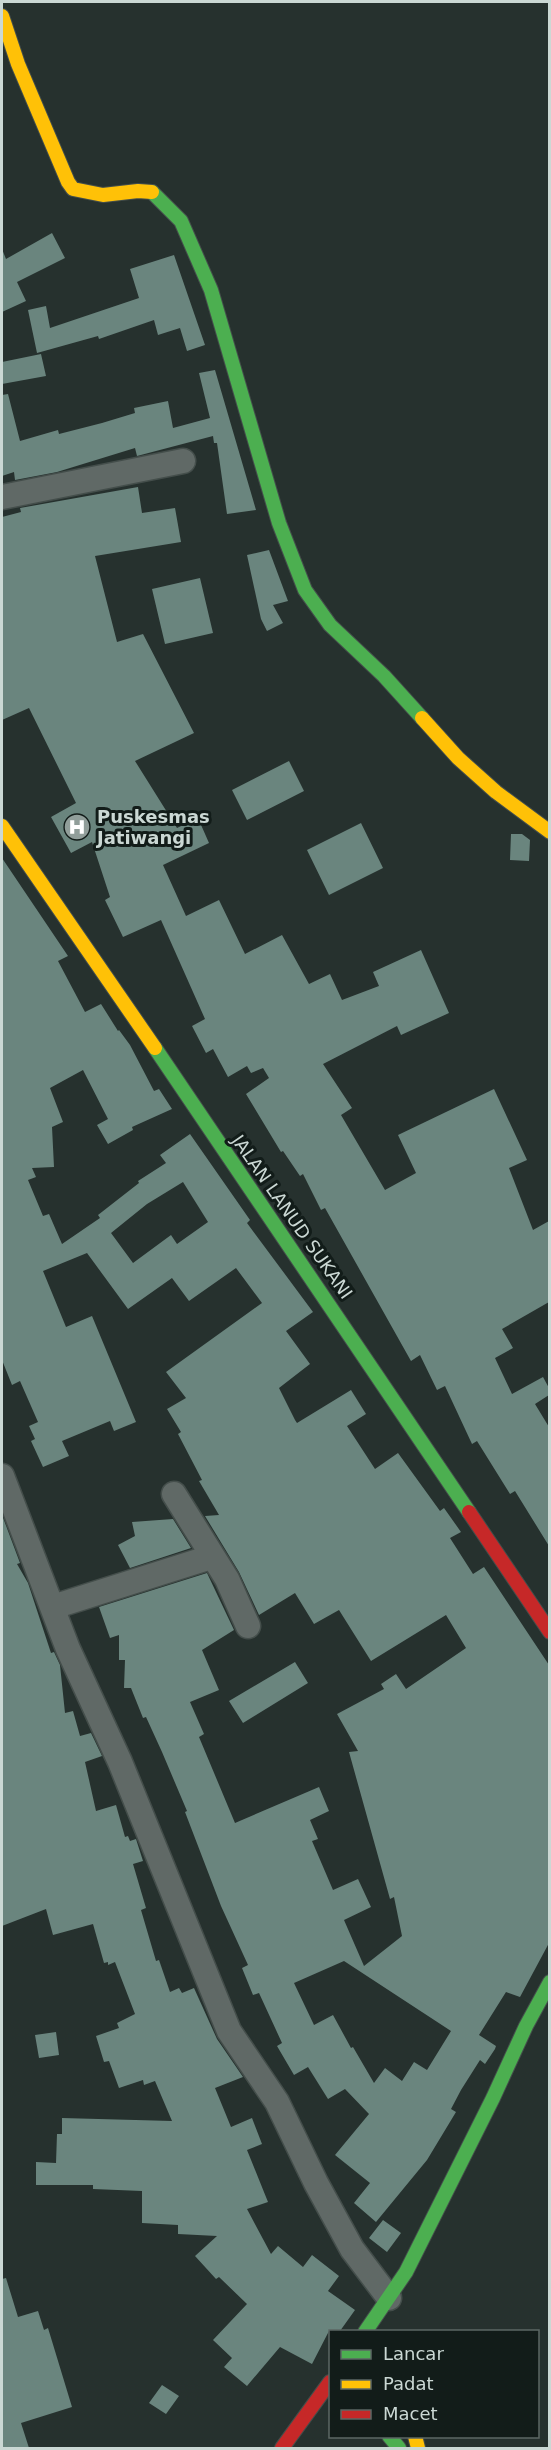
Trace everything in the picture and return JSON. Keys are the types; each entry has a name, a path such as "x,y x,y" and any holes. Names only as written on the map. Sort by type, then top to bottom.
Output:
{"main road":[{"path":"2,16 18,64 73,189 103,195 138,191 153,192 181,221 211,290 279,523 305,590 330,625 384,676 458,758 496,792 549,832"},
{"name":"JALAN LANUD SUKANI","path":"2,825 337,1314 549,1632"},
{"path":"366,2330 417,2251 549,1982"},
{"path":"382,2307 382,2330"},
{"path":"287,2448 329,2384"}],"street":[{"path":"2,497 183,461"},
{"path":"2,1476 86,1691 124,1773 230,2031 277,2102 316,2183 382,2307"},
{"path":"174,1494 211,1557 227,1579 248,1626"},
{"path":"52,1608 211,1557"}],"building":[{"path":"52,233 65,258 17,282 26,301 2,312 2,249 6,259"},
{"path":"174,255 205,345 187,351 180,328 158,335 154,320 99,339 98,336 37,353 28,310 46,306 50,328 139,298 130,269"},
{"path":"41,354 46,376 2,384 2,362"},
{"path":"215,370 256,510 227,514 217,443 214,443 213,436 137,456 135,448 57,472 15,480 14,472 2,476 2,395 8,394 20,441 58,430 59,434 102,423 135,413 134,408 168,401 173,428 210,418 199,373"},
{"path":"138,487 142,513 175,508 181,542 95,556 117,642 143,634 194,733 135,761 177,828 198,818 209,843 163,865 186,916 219,900 245,954 282,935 309,984 330,974 342,1000 379,986 373,972 421,950 449,1013 401,1035 397,1026 323,1064 352,1108 341,1115 385,1190 416,1173 398,1135 494,1089 527,1160 509,1168 533,1230 549,1221 549,1302 502,1329 513,1348 495,1358 512,1394 543,1377 549,1388 549,1395 535,1404 549,1427 549,1546 515,1491 510,1494 477,1441 472,1444 445,1386 437,1390 420,1355 411,1361 325,1208 321,1210 303,1174 300,1176 283,1151 281,1152 246,1094 269,1078 263,1068 251,1073 247,1066 228,1077 213,1049 206,1053 192,1026 205,1019 161,920 123,937 105,900 110,897 92,842 71,853 51,817 76,803 29,708 2,720 2,517 21,512 20,508"},
{"path":"269,550 288,601 273,605 283,623 267,631 261,619 247,555"},
{"path":"200,578 213,633 165,644 152,589"},
{"path":"289,761 304,791 247,820 232,790"},
{"path":"361,823 383,868 329,895 307,850"},
{"path":"511,834 522,834 530,840 529,861 510,860"},
{"path":"2,858 68,956 58,961 85,1012 101,1004 130,1045 154,1091 159,1089 172,1109 132,1127 133,1130 108,1144 97,1125 108,1119 83,1070 50,1088 63,1122 52,1127 54,1167 32,1168 36,1177 28,1180 43,1216 49,1214 62,1244 100,1218 98,1215 139,1183 138,1181 166,1163 160,1155 190,1134 250,1220 247,1223 313,1312 286,1331 310,1364 279,1388 297,1423 351,1390 366,1414 347,1426 375,1469 398,1453 440,1511 444,1508 461,1532 450,1538 473,1574 484,1567 549,1665 549,1943 520,1997 506,1992 479,2035 496,2046 495,2049 485,2064 480,2060 461,2090 451,2109 456,2112 427,2160 376,2222 354,2203 370,2183 335,2155 369,2114 345,2089 328,2099 308,2067 294,2075 277,2046 282,2043 259,1993 253,1995 242,1968 248,1965 221,1906 185,1812 187,1811 162,1752 146,1717 143,1718 131,1688 124,1688 125,1660 119,1660 119,1635 110,1638 99,1607 207,1573 234,1630 202,1650 219,1690 190,1702 204,1734 199,1737 235,1823 319,1787 329,1811 310,1820 318,1839 312,1841 333,1890 358,1879 371,1907 344,1920 364,1966 402,1936 394,1897 390,1899 349,1752 358,1751 337,1714 384,1689 381,1684 396,1674 406,1689 466,1648 446,1615 371,1661 339,1610 314,1624 295,1593 259,1615 239,1572 205,1516 219,1515 199,1481 202,1480 178,1434 181,1432 167,1409 186,1398 166,1372 262,1303 236,1268 189,1301 172,1278 128,1309 87,1253 43,1271 66,1327 92,1316 136,1422 114,1431 110,1421 62,1441 69,1456 43,1467 31,1441 35,1439 29,1426 38,1422 20,1381 12,1385 2,1360","holes":["183,1182 208,1222 177,1244 171,1235 133,1263 111,1233 147,1204","344,1961 451,2031 427,2070 414,2062 402,2081 385,2068 374,2083 333,2015 314,2025 294,1983"]},
{"path":"2,1515 20,1563 17,1564 28,1583 51,1653 54,1652 60,1665 65,1713 73,1711 80,1736 91,1733 102,1756 85,1762 96,1811 116,1805 125,1837 128,1836 130,1841 136,1839 143,1861 133,1864 146,1908 141,1910 156,1961 159,1960 170,1992 179,1988 182,1993 194,1988 217,2039 243,2077 215,2088 231,2127 252,2118 262,2144 247,2150 268,2202 247,2209 271,2254 278,2246 303,2267 312,2255 339,2276 328,2291 355,2310 341,2330 329,2330 312,2364 280,2347 247,2386 224,2367 232,2358 213,2340 247,2304 219,2277 216,2279 195,2256 217,2236 178,2234 178,2225 142,2223 142,2191 93,2189 93,2185 36,2185 36,2162 56,2163 57,2134 62,2134 62,2118 172,2121 155,2081 144,2085 143,2080 119,2088 109,2061 104,2062 96,2036 119,2028 117,2023 135,2014 115,1962 108,1965 108,1962 104,1963 93,1924 53,1935 46,1909 2,1926"},
{"path":"173,1519 191,1548 130,1568 118,1545 135,1536 132,1522"},
{"path":"295,1662 308,1683 243,1723 229,1701"},
{"path":"56,2032 59,2055 39,2058 35,2035"},
{"path":"383,2220 401,2233 387,2252 369,2238"},
{"path":"6,2278 18,2317 38,2311 44,2330 48,2328 72,2407 21,2423 29,2448 2,2448 2,2279"},
{"path":"162,2385 179,2396 166,2414 149,2403"}],"traffic: fast":[{"path":"152,192 181,221 211,290 279,523 305,590 330,625 384,676 422,718"},
{"path":"155,1048 469,1512"},
{"path":"366,2330 406,2272 493,2098 526,2026 550,1982"},
{"path":"391,2438 399,2448"}],"traffic: slow":[{"path":"2,16 18,64 73,189 103,195 138,191 152,192"},
{"path":"422,718 458,758 496,792 550,832"},
{"path":"2,826 155,1048"},
{"path":"416,2438 418,2448"}],"traffic: jam":[{"path":"469,1512 550,1632"},
{"path":"282,2448 329,2383"}],"place":[{"name":"Puskesmas Jatiwangi","path":"77,827"}]}
